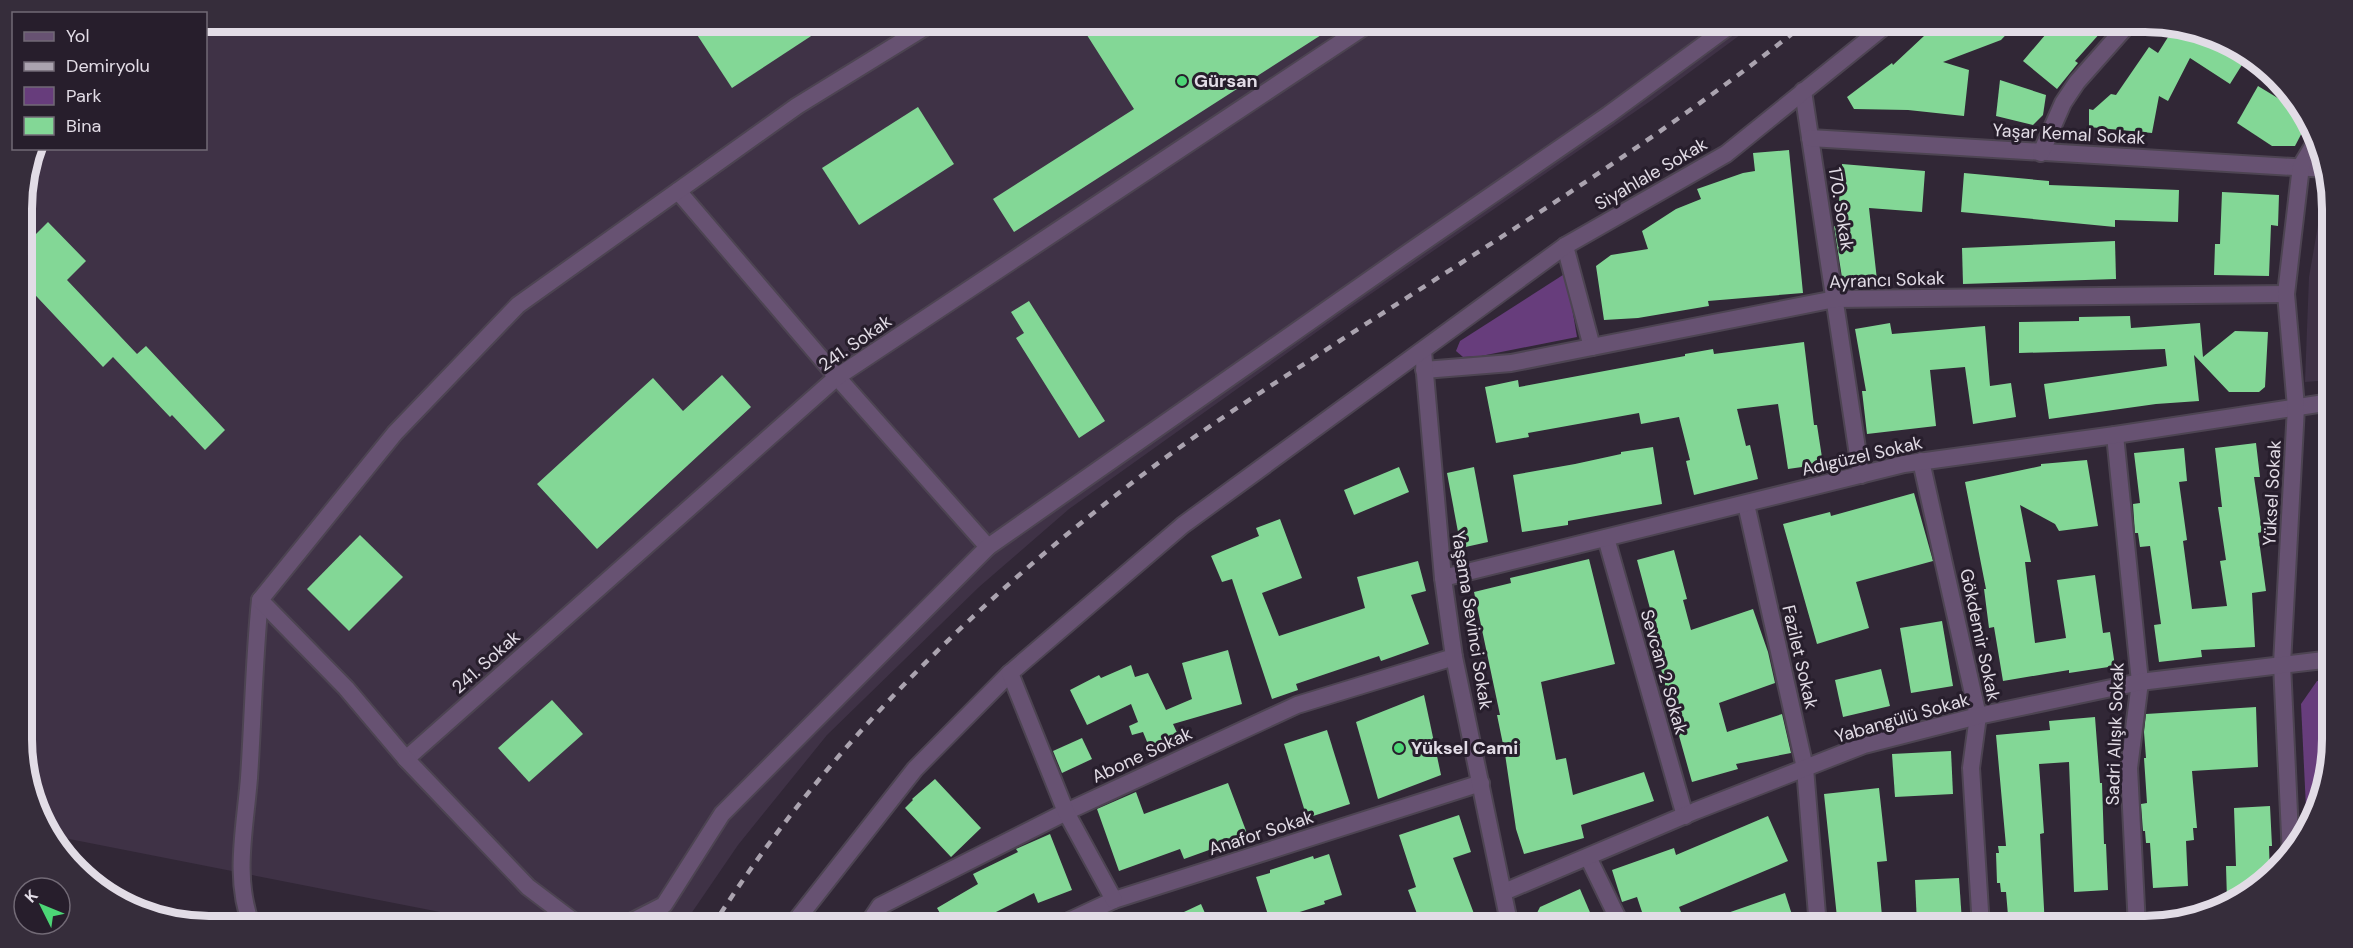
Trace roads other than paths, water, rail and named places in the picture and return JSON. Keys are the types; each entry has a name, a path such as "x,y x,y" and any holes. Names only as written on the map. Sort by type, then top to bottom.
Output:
{"street":[{"path":"248,916 243,900 240,854 249,779 254,657 260,600 394,433 518,304 797,106 919,31"},
{"name":"241. Sokak","path":"406,759 837,377 1358,31"},
{"path":"642,916 664,905 722,814 988,547 1608,115 1722,31"},
{"name":"Siyahlale Sokak","path":"800,916 915,769 1010,673 1183,525 1565,246 1726,154 1878,31"},
{"path":"2041,153 2068,96 2122,31"},
{"name":"170. Sokak","path":"1803,91 1861,475"},
{"name":"Yaşar Kemal Sokak","path":"1810,138 2316,168"},
{"name":"Yüksel Sokak","path":"2290,840 2282,664 2296,407 2286,294 2301,166 2311,150"},
{"path":"678,191 837,377 988,547"},
{"path":"1565,246 1592,347"},
{"name":"Ayrancı Sokak","path":"1424,370 1511,363 1835,299 2286,294"},
{"name":"Yaşama Sevinci Sokak","path":"1423,351 1443,578 1454,657 1508,916"},
{"name":"Adıgüzel Sokak","path":"1443,578 1921,461 2115,435 2322,403"},
{"name":"Sadri Alışık Sokak","path":"2115,435 2140,682 2129,768 2136,916"},
{"name":"Gökdemir Sokak","path":"1921,461 1978,716 1971,768 1980,916"},
{"name":"Fazilet Sokak","path":"1746,504 1805,768 1817,916"},
{"name":"Sevcan 2 Sokak","path":"1606,538 1685,816"},
{"path":"260,600 346,688 406,759 528,887 566,916"},
{"name":"Abone Sokak","path":"873,916 880,906 1066,812 1297,705 1454,657"},
{"name":"Yabangülü Sokak","path":"1504,892 1685,816 1864,745 1978,716 2140,682 2322,659"},
{"path":"1010,673 1066,812 1114,900"},
{"name":"Anafor Sokak","path":"1080,916 1114,900 1481,783"},
{"path":"1588,857 1617,916"}],"railway":[{"path":"719,916 758,859 807,794 860,732 916,672 975,615 1100,508 1165,458 1251,399 1636,148 1795,31"}],"place":[{"name":"Gürsan","path":"1182,81"},
{"name":"Yüksel Cami","path":"1399,748"}]}
